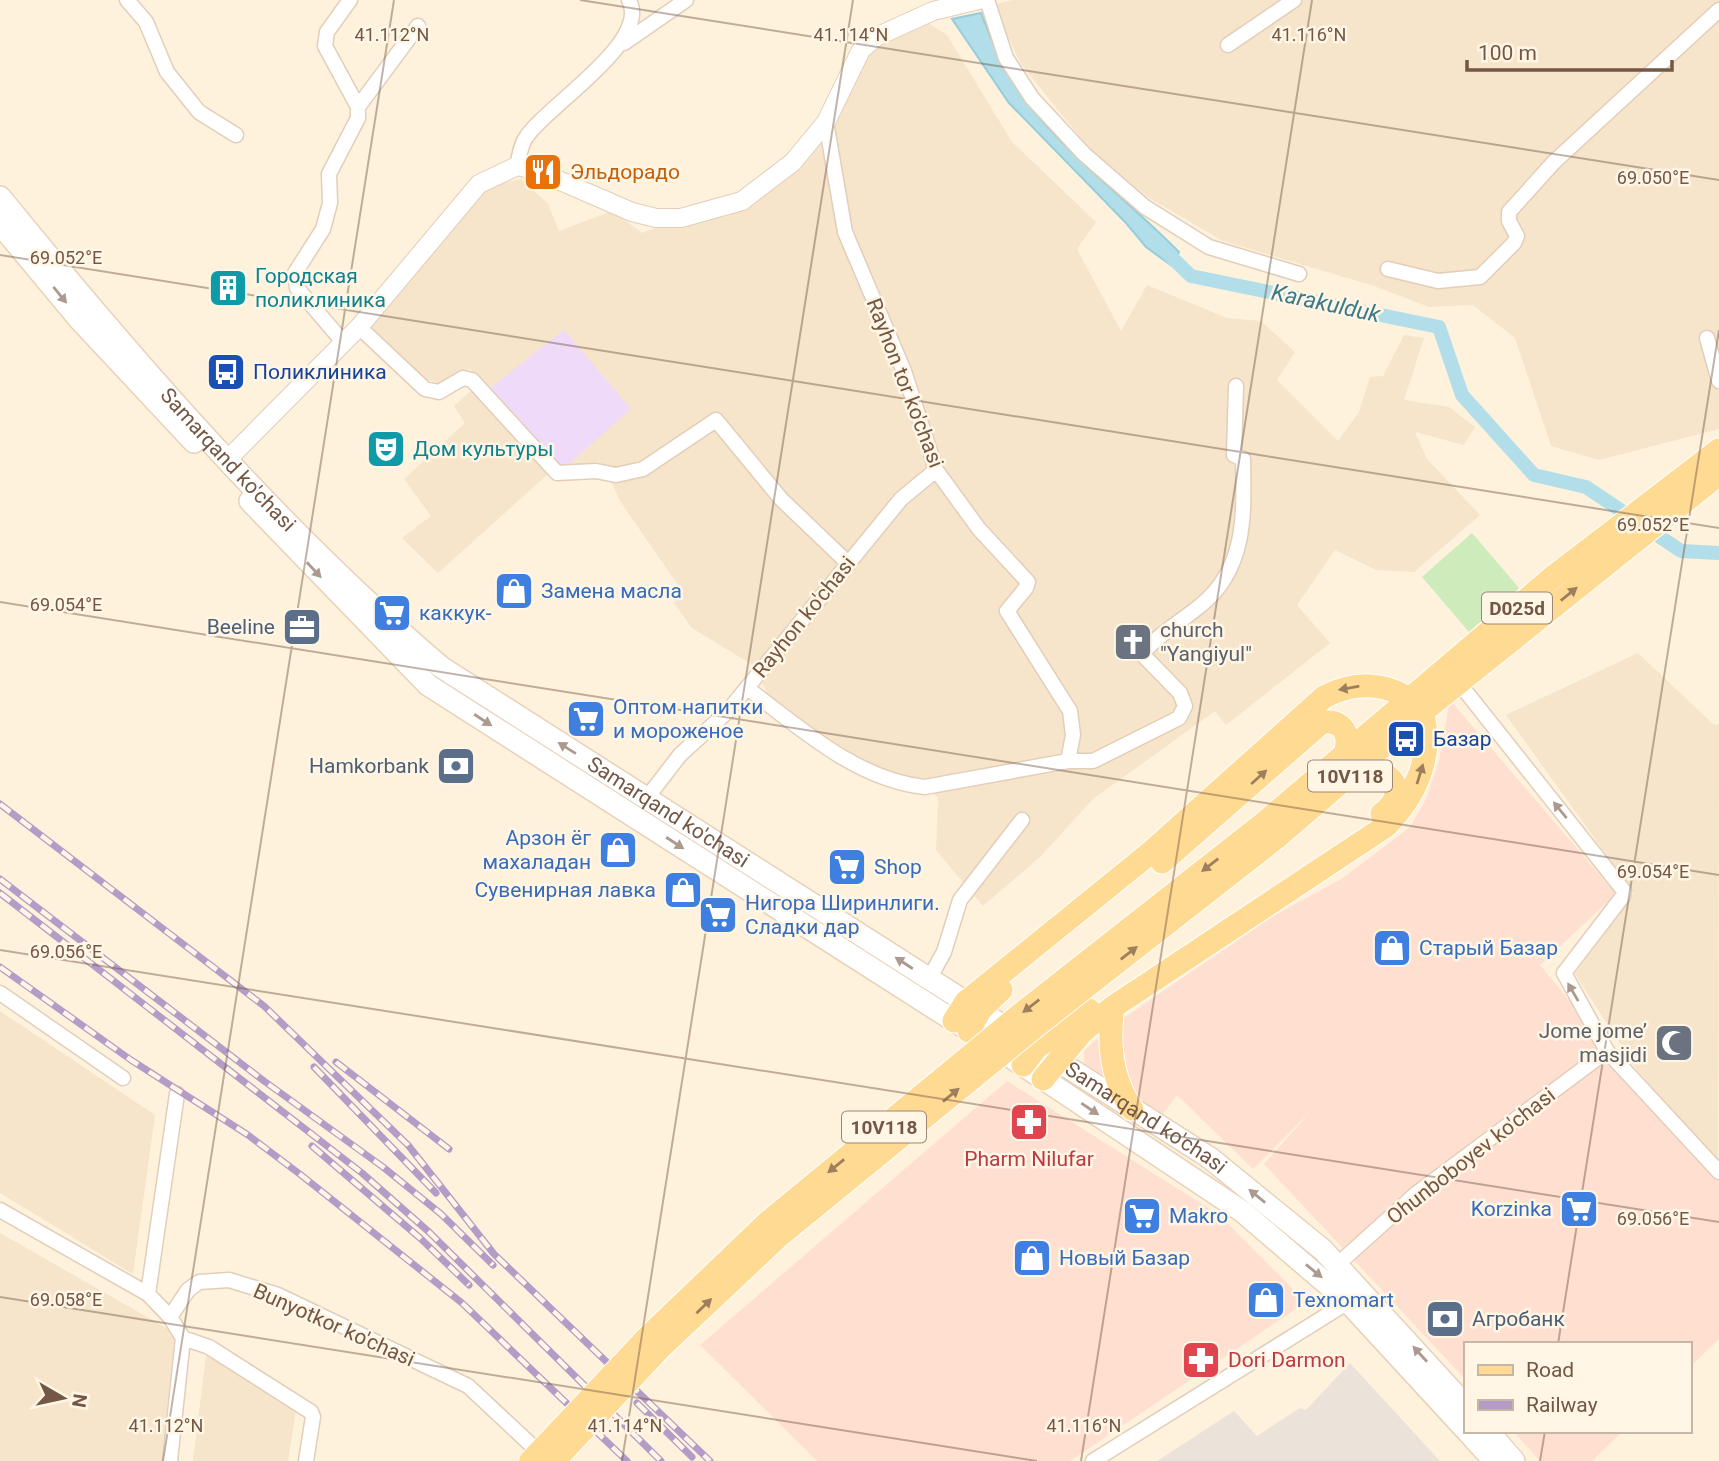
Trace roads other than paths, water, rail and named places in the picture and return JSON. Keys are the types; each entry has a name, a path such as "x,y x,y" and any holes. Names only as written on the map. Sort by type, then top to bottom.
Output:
{"main road":[{"name":"Samarqand ko'chasi","path":"0,197 228,459 338,571 441,667 929,979 967,1016 1039,1063 1243,1212 1348,1302 1464,1428"},
{"name":"Samarqand ko'chasi","path":"0,224 89,329 327,585 428,685 915,996 967,1016"},
{"name":"D025d","path":"1417,707 1592,545 1713,466"},
{"name":"D025d","path":"1417,707 1459,683 1606,563 1713,466"},
{"path":"1592,545 1606,563"},
{"path":"967,1016 1324,697 1350,687 1374,686 1391,688 1417,707 1426,746 1420,774 1407,802 1386,826 1113,1007 1039,1063"},
{"name":"10V118","path":"555,1461 660,1348 780,1235 1037,1025 1417,707"},
{"path":"967,1016 1175,852 1322,722 1332,721 1343,726 1352,761 1382,772 1393,781 1396,797 1387,810 1307,867 1199,933 1039,1063"},
{"name":"10V118","path":"531,1461 658,1328 767,1223 1021,1014 1270,831"},
{"path":"1113,1007 1111,1052 1123,1096 1132,1109"},
{"name":"Samarqand ko'chasi","path":"1039,1063 1132,1109 1210,1158 1338,1264 1464,1404"},
{"name":"Samarqand ko'chasi","path":"1469,1433 1494,1461"},
{"path":"1490,1433 1514,1461"}],"street":[{"path":"127,0 146,22 167,72 199,112 236,135"},
{"path":"344,343 297,288 295,273 323,229 330,203 329,174 358,118 358,107 325,46 327,32 351,0"},
{"path":"620,45 631,26 629,0"},
{"path":"517,166 526,137 620,45 686,0"},
{"path":"228,459 359,327 480,184 517,166 535,170 632,212 656,218 681,218 742,201 793,162 826,122 861,50 876,37 933,11 979,0"},
{"path":"986,0 1006,58 1032,99 1084,154 1189,242 1299,274"},
{"path":"1228,45 1294,0"},
{"path":"1388,269 1438,281 1480,276 1514,243 1517,236 1508,221 1509,212 1554,162 1719,10"},
{"path":"358,107 418,26"},
{"name":"Rayhon tor ko'chasi","path":"826,122 845,232 904,371 936,470 979,529 1028,582 1026,589 1007,611 1070,711 1073,735 1068,761"},
{"path":"359,327 425,389 439,392 463,378 472,380 557,473 596,471 631,474 643,470 716,420 781,499 849,564"},
{"path":"1707,338 1719,381"},
{"path":"747,688 813,738 859,767 905,785 925,788 1107,756 1179,718 1185,706 1180,693 1142,654 1214,592 1239,552 1243,529 1243,459 1234,455 1236,386"},
{"name":"Rayhon ko'chasi","path":"646,799 680,755 728,711 901,499 936,470"},
{"path":"1459,683 1624,891 1623,896 1564,973 1607,1051 1719,1172"},
{"path":"915,996 929,979 944,952 960,900 1021,820"},
{"path":"0,993 123,1078"},
{"name":"Ohunboboyev ko'chasi","path":"1338,1264 1418,1194 1607,1051"},
{"path":"148,1294 177,1094"},
{"path":"0,1210 148,1294 170,1317 183,1338 170,1461"},
{"name":"Bunyotkor ko'chasi","path":"170,1317 188,1290 200,1282 229,1280 278,1295 468,1386 548,1461"},
{"path":"1093,1461 1348,1302"},
{"path":"183,1338 209,1347 311,1412 313,1418 306,1461"}],"water":[{"path":"981,13 1000,58 1025,100 1080,160 1179,252 1172,266 1146,247 1009,103 952,19"}],"waterway":[{"name":"Karakulduk","path":"1162,248 1191,276 1439,327 1462,395 1534,475 1586,487 1681,551 1719,553"}],"railway":[{"path":"0,804 264,1006 408,1145 494,1254 710,1461"},
{"path":"0,879 264,1081 383,1167 441,1214 493,1265"},
{"path":"0,893 362,1173 429,1232 661,1461"},
{"path":"0,967 131,1060 248,1135 301,1175 462,1303 627,1461"},
{"path":"336,1062 449,1149"},
{"path":"314,1067 436,1193"},
{"path":"312,1146 420,1238 469,1285"},
{"path":"637,1403 692,1457"}],"place":[{"name":"Эльдорадо","path":"543,172"},
{"name":"Городская поликлиника","path":"228,288"},
{"name":"Поликлиника","path":"226,372"},
{"name":"Дом культуры","path":"386,449"},
{"name":"Замена масла","path":"514,591"},
{"name":"каккук-","path":"392,613"},
{"name":"Beeline","path":"302,627"},
{"name":"church \"Yangiyul\"","path":"1133,642"},
{"name":"Оптом напитки и мороженое","path":"586,719"},
{"name":"Базар","path":"1406,739"},
{"name":"Hamkorbank","path":"456,766"},
{"name":"Арзон ёг махаладан","path":"618,850"},
{"name":"Shop","path":"847,867"},
{"name":"Сувенирная лавка","path":"683,890"},
{"name":"Нигора Ширинлиги. Сладки дар","path":"718,915"},
{"name":"Cтарый Базар","path":"1392,948"},
{"name":"Jome jome’ masjidi","path":"1674,1043"},
{"name":"Pharm Nilufar","path":"1029,1122"},
{"name":"Korzinka","path":"1579,1209"},
{"name":"Makro","path":"1142,1216"},
{"name":"Новый Базар","path":"1032,1258"},
{"name":"Texnomart","path":"1266,1300"},
{"name":"Агробанк","path":"1445,1319"},
{"name":"Dori Darmon","path":"1201,1360"}]}
